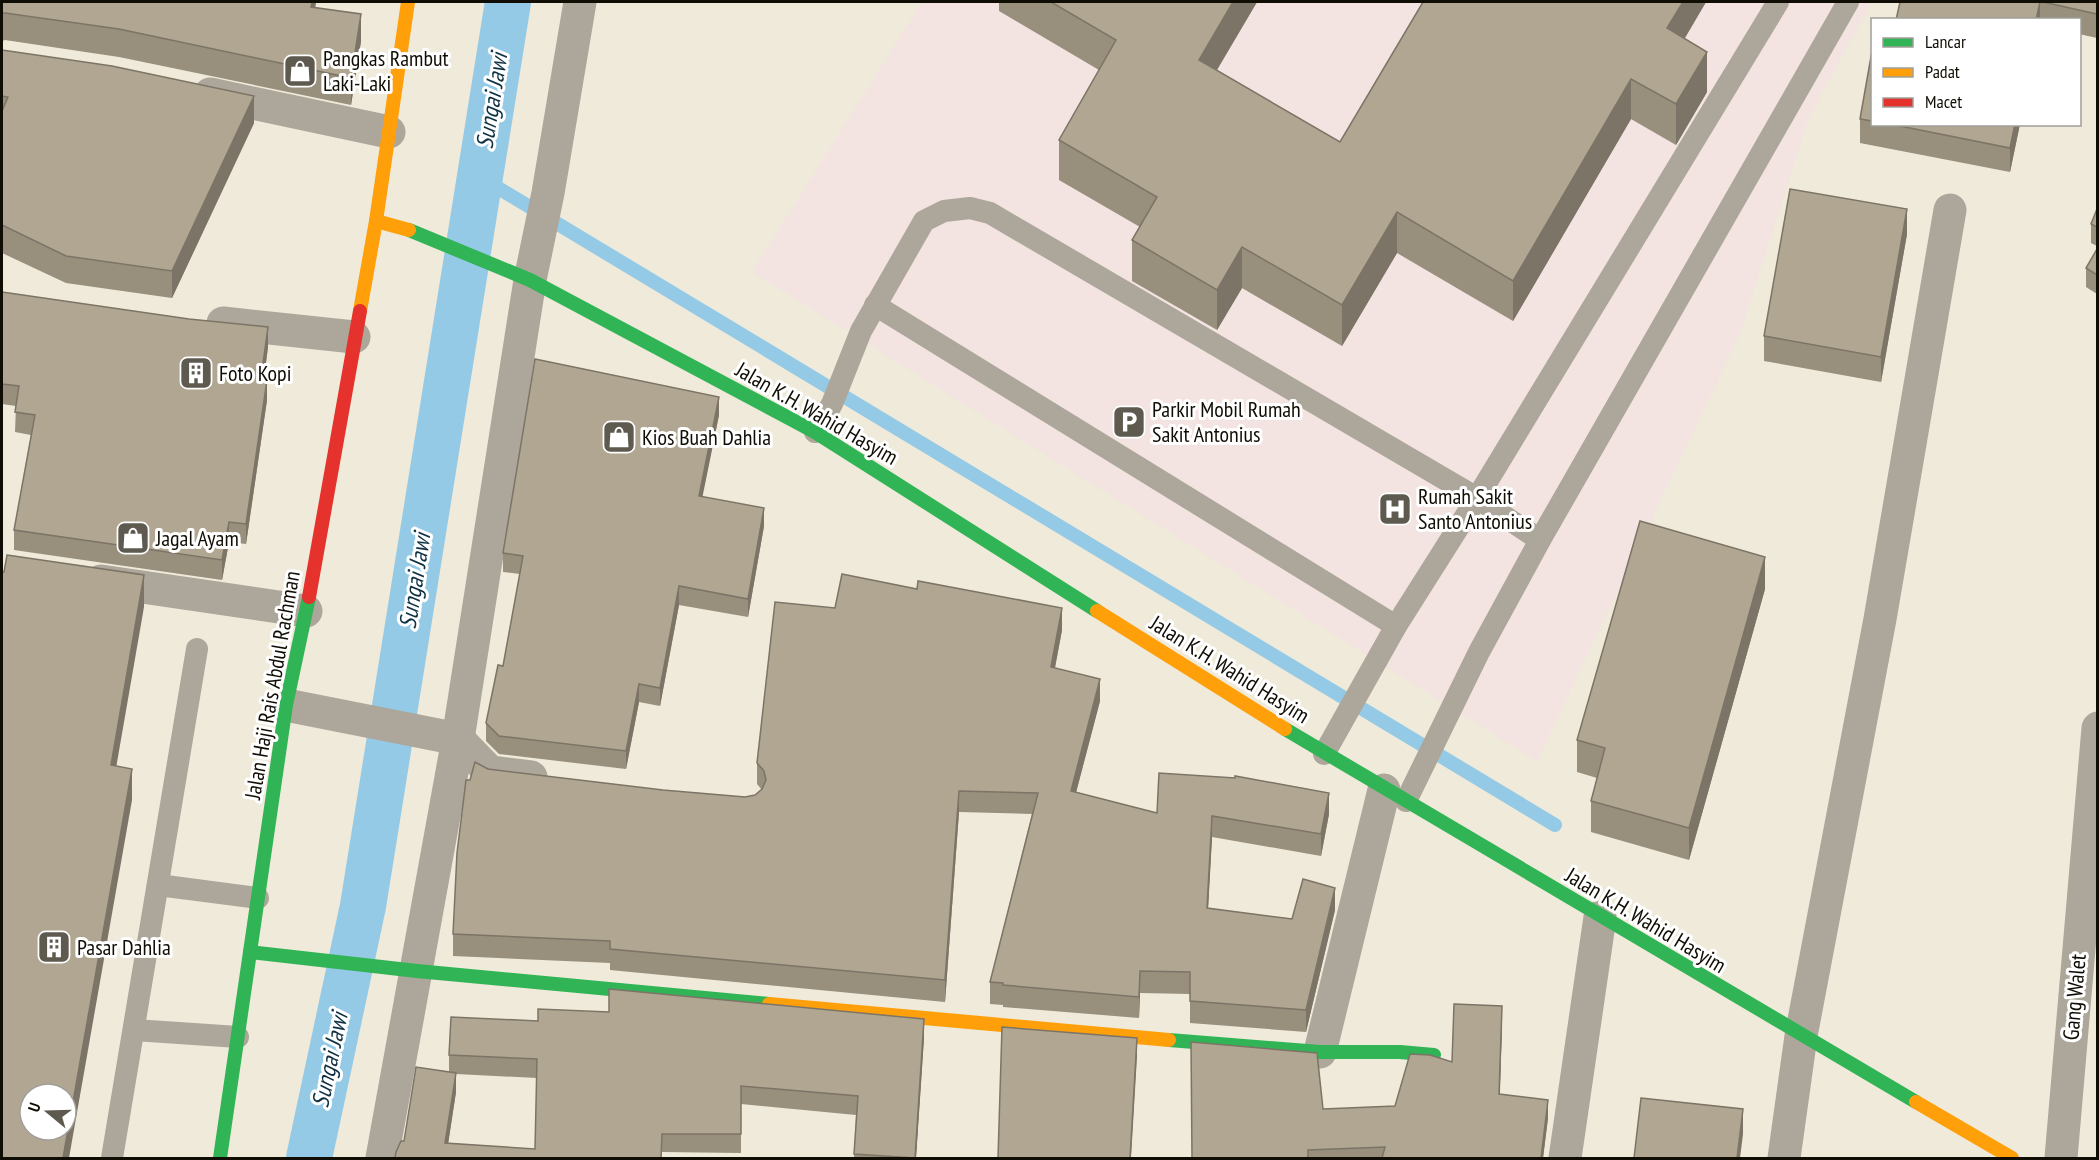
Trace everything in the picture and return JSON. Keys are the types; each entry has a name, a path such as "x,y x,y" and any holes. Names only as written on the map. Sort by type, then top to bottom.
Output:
{"street":[{"name":"Jalan Haji Rais Abdul Rachman","path":"220,1158 286,705 306,611 376,221 408,2"},
{"path":"382,1158 407,970 521,275 539,236 580,2"},
{"path":"184,89 389,132"},
{"path":"1784,1158 1801,1036 1880,619 1950,210"},
{"name":"Jalan K.H. Wahid Hasyim","path":"376,221 418,232 521,275 814,432 1330,744 1395,796 2012,1158"},
{"path":"192,320 354,337"},
{"path":"68,576 306,611"},
{"path":"286,705 446,737 490,772 560,781"},
{"name":"Gang Walet","path":"2061,1158 2097,728"},
{"path":"1320,1052 1395,796"},
{"path":"1565,1158 1600,917"},
{"path":"250,952 407,970 955,1022 1320,1052 1400,1052 1434,1055"}],"lane":[{"path":"1330,744 1396,626 1477,498 1778,2"},
{"path":"1395,796 1418,780 1479,652 1540,540 1848,2"},
{"path":"814,432 832,404 861,331 875,304 924,221 944,211 969,208 990,213 1477,498 1540,540"},
{"path":"875,304 1396,626"},
{"path":"112,1158 197,649"},
{"path":"158,885 258,898"},
{"path":"134,1030 238,1037"}],"shaded area":[{"name":"Rumah Sakit Santo Antonius","path":"922,2 1872,2 1809,117 1740,333 1537,761 752,272"}],"building":[{"path":"2,2 312,2 311,7 361,14 351,78 119,29 2,13"},
{"path":"1051,2 1233,2 1199,60 1340,142 1423,2 1683,2 1667,28 1707,52 1676,104 1631,79 1513,281 1397,212 1342,305 1242,247 1217,290 1132,240 1157,197 1059,140 1116,40"},
{"path":"1900,2 2040,2 2036,18 1896,18"},
{"path":"2043,2 2097,2 2097,14"},
{"path":"2,50 112,66 254,96 172,271 66,256 2,225 2,111 8,97 2,96"},
{"path":"1871,57 1871,121 1860,119"},
{"path":"1900,126 2015,126 2010,148"},
{"path":"1790,189 1907,209 1881,357 1764,336"},
{"path":"2097,209 2097,227 2091,224"},
{"path":"2097,249 2097,275 2086,268"},
{"path":"2,292 189,319 268,327 261,378 267,380 246,524 229,522 222,560 14,530 35,415 15,412 19,386 2,384"},
{"path":"535,359 719,397 699,496 764,508 748,599 679,586 660,688 639,684 626,751 499,736 486,723 498,665 503,666 523,556 503,553"},
{"path":"1640,521 1765,557 1689,828 1591,801 1605,748 1577,740"},
{"name":"Pasar Dahlia","path":"7,555 144,575 111,765 132,769 76,1082 18,1082 18,1142 66,1142 63,1158 2,1158 2,572 4,572"},
{"path":"842,574 917,589 918,581 1062,608 1051,667 1100,679 1071,791 1157,813 1159,773 1235,778 1235,776 1329,793 1321,834 1212,816 1207,908 1292,919 1303,879 1335,888 1306,1010 1190,1001 1190,972 1140,971 1139,997 990,982 1038,793 959,791 945,980 610,949 610,941 453,934 457,853 466,780 470,780 475,762 488,769 663,790 745,797 755,795 762,789 766,780 764,771 757,763 775,602 835,608"},
{"path":"609,989 924,1019 915,1158 854,1154 858,1096 741,1086 741,1134 662,1134 661,1158 395,1158 401,1141 404,1141 416,1067 456,1073 445,1143 535,1149 537,1059 449,1055 451,1017 538,1021 538,1009 609,1012"},
{"path":"1454,1004 1502,1006 1499,1094 1548,1100 1541,1158 1382,1158 1385,1147 1308,1150 1308,1158 1192,1158 1191,1042 1317,1053 1323,1109 1395,1106 1410,1054 1430,1055 1452,1062"},
{"path":"1002,1027 1137,1038 1130,1158 998,1158"},
{"path":"1641,1098 1743,1109 1737,1158 1634,1158"}],"waterway":[{"name":"Sungai Jawi","path":"309,1158 363,906 508,2"},
{"path":"480,177 1555,825"}],"traffic: fast":[{"path":"409,230 530,280 815,432 1097,611"},
{"path":"220,1158 286,705 309,597"},
{"path":"1285,729 1916,1102"},
{"path":"250,952 417,971 769,1004"},
{"path":"1169,1040 1320,1052 1400,1052 1434,1055"}],"traffic: slow":[{"path":"408,2 376,221 409,230"},
{"path":"360,311 376,221"},
{"path":"1097,611 1285,729"},
{"path":"769,1004 1169,1040"},
{"path":"1916,1102 2012,1158"}],"traffic: jam":[{"path":"309,597 360,311"}],"place":[{"name":"Pangkas Rambut Laki-Laki","path":"300,71"},
{"name":"Foto Kopi","path":"196,373"},
{"name":"Parkir Mobil Rumah Sakit Antonius","path":"1129,422"},
{"name":"Kios Buah Dahlia","path":"619,437"},
{"name":"Rumah Sakit Santo Antonius","path":"1395,509"},
{"name":"Jagal Ayam","path":"133,538"},
{"name":"Pasar Dahlia","path":"54,947"}]}
